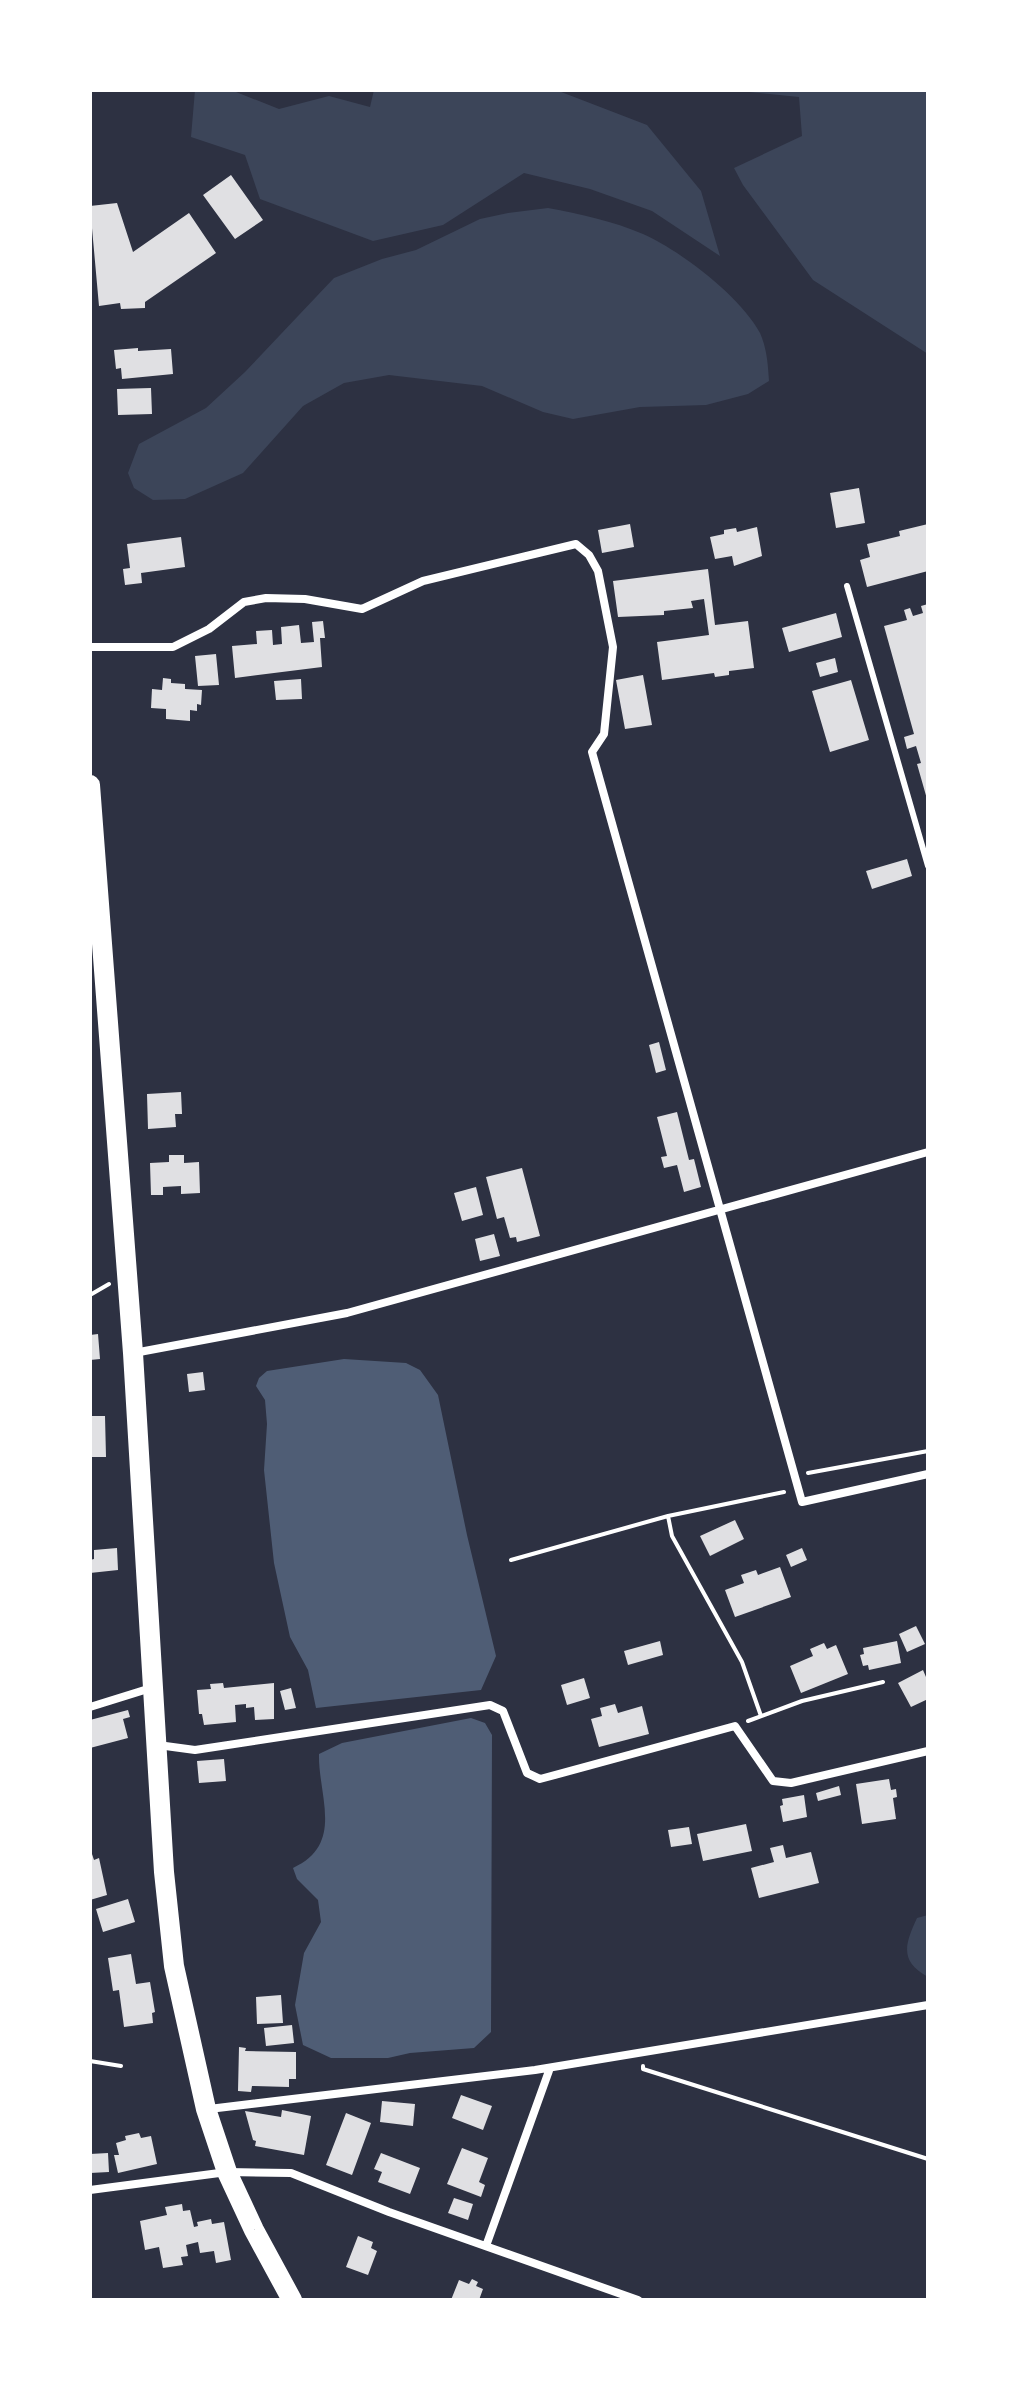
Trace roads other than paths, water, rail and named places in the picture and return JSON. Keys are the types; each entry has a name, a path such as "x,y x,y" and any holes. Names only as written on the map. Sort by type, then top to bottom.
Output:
{"highway":[{"path":"90,785 133,1353 164,1872 174,1966 206,2109 227,2172 292,2300"}],"street":[{"path":"90,647 173,647 209,629 244,602 266,598 305,599 362,609 423,581 576,544 589,555 598,571 613,647 604,734 592,752 802,1502 928,1474"},
{"path":"133,1353 347,1313 928,1152"},
{"path":"90,1707 152,1687"},
{"path":"157,1745 195,1750 490,1705 503,1711 527,1773 540,1779 735,1726 773,1781 791,1783 928,1751"},
{"path":"206,2109 550,2068 928,2005"},
{"path":"486,2246 550,2068"},
{"path":"90,2190 227,2172 291,2173 638,2300"}],"lane":[{"path":"847,586 928,866"},
{"path":"920,837 928,834"}]}
